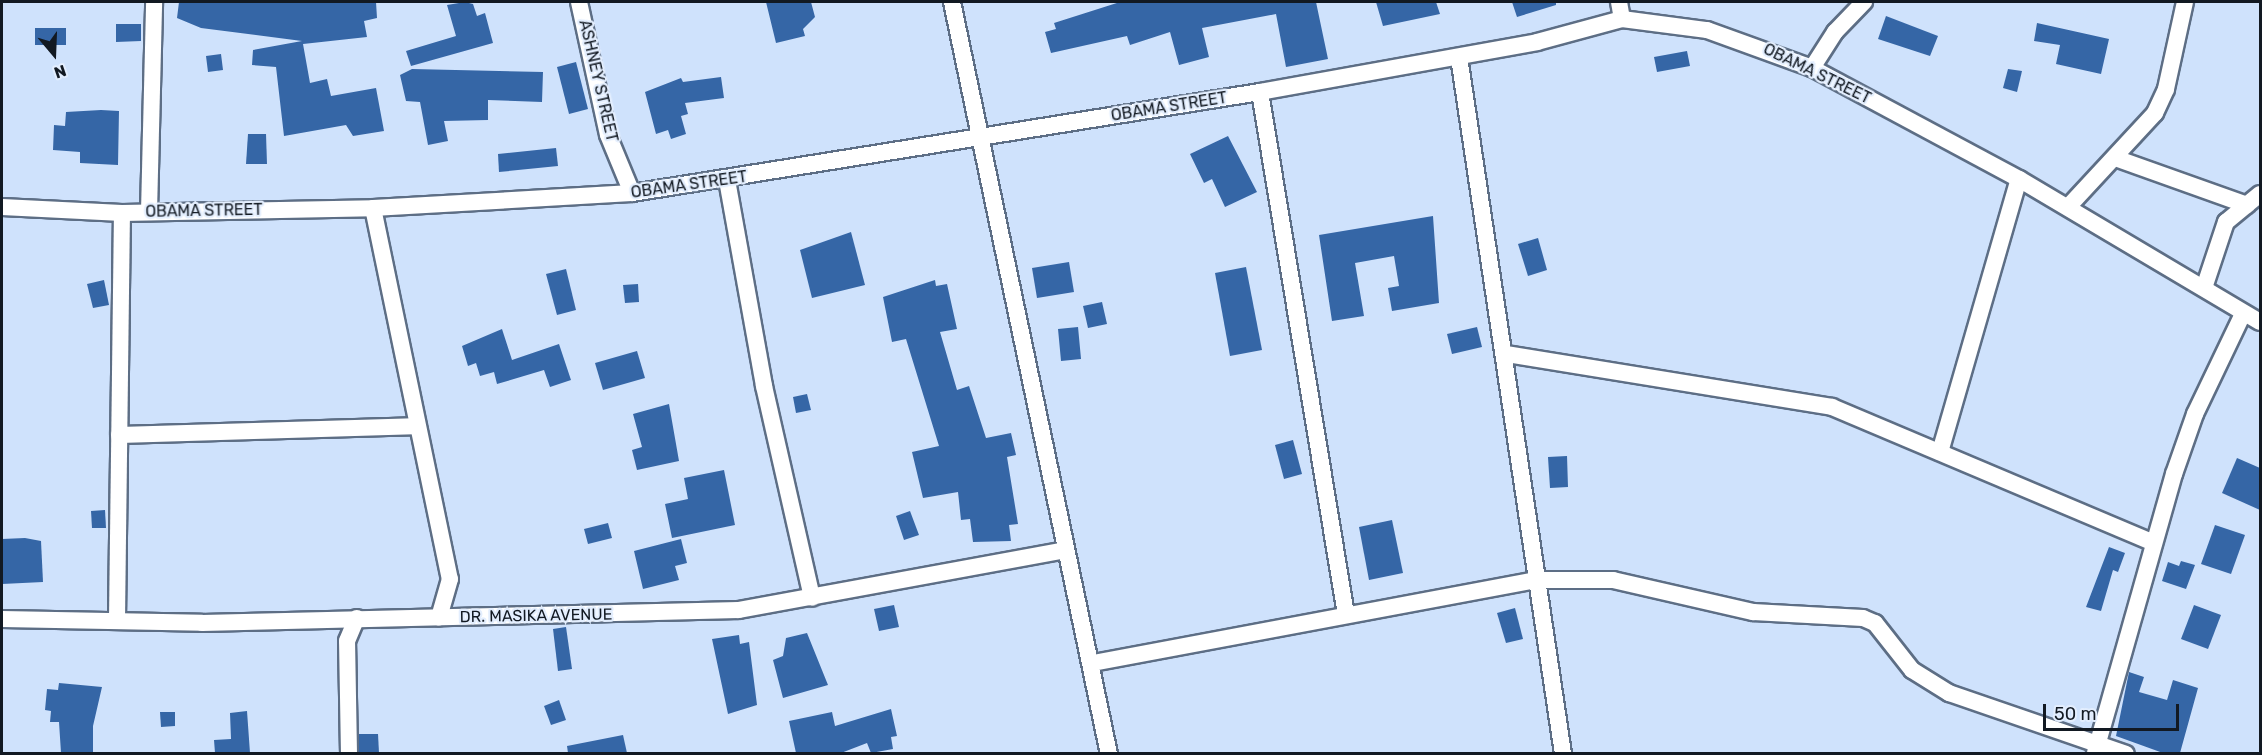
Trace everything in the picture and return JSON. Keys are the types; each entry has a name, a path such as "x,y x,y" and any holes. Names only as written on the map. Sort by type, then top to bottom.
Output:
{"street":[{"path":"149,212 154,2"},
{"name":"ASHNEY STREET","path":"579,2 608,135 632,193"},
{"path":"952,2 1066,550 1093,663 1109,753"},
{"path":"1619,2 1622,20"},
{"path":"1812,68 1835,32 1864,2"},
{"path":"2068,207 2155,113 2166,89 2185,2"},
{"name":"OBAMA STREET","path":"2,207 122,213 373,208 632,193 727,180 1260,92 1459,57 1622,20 1707,30 1812,68 2019,179 2260,322"},
{"path":"1459,57 1506,354 1563,753"},
{"path":"1260,92 1346,615"},
{"path":"2115,158 2247,205"},
{"path":"1940,452 2019,179"},
{"path":"727,180 764,386 812,598"},
{"path":"2204,288 2218,236 2260,194"},
{"path":"373,208 414,426 450,579 440,617"},
{"path":"117,619 122,213"},
{"path":"2096,748 2152,542 2195,414 2243,314"},
{"path":"1506,354 1832,407 2152,542"},
{"path":"118,435 414,426"},
{"name":"DR. MASIKA AVENUE","path":"2,619 117,619 202,623 739,610 1066,550"},
{"path":"1093,663 1538,580 1613,580 1753,612 1863,618 1875,622 1912,670 1949,693 2096,748 2126,753"},
{"path":"349,753 347,641 357,618"}],"building":[{"path":"179,2 376,2 377,18 364,21 367,37 303,44 310,83 327,79 331,96 376,88 384,131 353,136 346,125 284,136 276,67 252,65 253,50 302,41 201,28 177,18"},
{"path":"465,2 473,4 477,16 485,13 493,43 411,66 406,51 456,36 447,5"},
{"path":"766,2 811,2 815,17 803,29 805,36 776,43"},
{"path":"1120,2 1316,2 1328,59 1286,67 1276,14 1202,28 1209,57 1179,65 1170,32 1130,45 1127,36 1051,53 1045,32 1056,29 1054,23"},
{"path":"1376,2 1436,2 1440,14 1383,26"},
{"path":"1512,2 1556,2 1556,5 1517,17"},
{"path":"1886,16 1938,36 1930,56 1878,39"},
{"path":"2037,23 2109,39 2101,74 2056,64 2060,45 2034,41"},
{"path":"116,24 141,24 141,41 116,42"},
{"path":"35,28 66,28 66,45 35,45"},
{"path":"1687,51 1690,66 1657,72 1654,57"},
{"path":"221,54 223,70 208,72 206,56"},
{"path":"576,62 588,109 569,114 557,67"},
{"path":"412,69 543,72 542,102 488,100 488,120 444,121 448,141 428,145 420,102 406,101 400,75"},
{"path":"2008,69 2022,71 2017,92 2003,88"},
{"path":"721,77 724,98 685,103 688,114 681,116 686,134 671,139 668,130 656,134 645,92 681,78 683,82"},
{"path":"119,111 118,165 80,163 80,152 53,150 54,125 65,126 66,112"},
{"path":"248,134 266,134 267,164 246,164"},
{"path":"1228,136 1257,192 1225,207 1212,179 1204,183 1190,154"},
{"path":"556,148 558,166 499,172 498,154"},
{"path":"1433,216 1439,303 1392,311 1388,288 1399,286 1394,256 1355,263 1364,316 1332,321 1319,235"},
{"path":"851,232 865,285 812,298 800,250"},
{"path":"1538,238 1547,270 1528,276 1518,244"},
{"path":"1069,262 1074,292 1037,298 1032,268"},
{"path":"1246,267 1262,350 1230,356 1215,273"},
{"path":"566,269 576,310 557,315 546,274"},
{"path":"104,280 109,305 93,308 87,284"},
{"path":"935,280 936,286 947,284 957,329 940,332 957,390 969,386 986,438 1011,433 1016,455 1007,457 1018,524 1009,525 1011,541 973,542 970,519 961,520 958,492 923,498 912,452 939,446 906,339 892,342 883,297"},
{"path":"638,284 639,302 625,303 623,285"},
{"path":"1102,302 1107,324 1088,328 1083,306"},
{"path":"1078,327 1081,359 1061,361 1058,329"},
{"path":"1477,327 1482,347 1452,354 1447,334"},
{"path":"502,329 512,360 559,344 571,380 550,387 544,370 497,384 494,372 480,376 476,363 468,366 462,346"},
{"path":"637,351 645,378 603,390 595,363"},
{"path":"807,394 811,410 796,413 793,397"},
{"path":"669,404 679,461 637,470 632,450 642,447 633,414"},
{"path":"1293,440 1302,474 1284,479 1275,445"},
{"path":"1567,456 1568,487 1550,488 1548,457"},
{"path":"2237,458 2260,468 2260,510 2222,493"},
{"path":"724,470 735,525 672,538 665,504 688,499 684,478"},
{"path":"105,510 106,528 92,528 91,511"},
{"path":"910,511 919,535 904,540 896,516"},
{"path":"1392,520 1403,573 1369,580 1359,527"},
{"path":"608,523 612,538 588,544 584,529"},
{"path":"2215,525 2245,535 2231,574 2201,564"},
{"path":"25,538 41,541 43,582 2,584 2,539"},
{"path":"681,539 687,563 675,566 679,580 643,589 634,551"},
{"path":"2109,547 2125,553 2118,572 2113,570 2101,611 2086,607"},
{"path":"2181,561 2195,565 2186,589 2162,581 2168,562 2179,566"},
{"path":"894,605 899,627 879,631 874,609"},
{"path":"2194,605 2221,615 2208,649 2181,639"},
{"path":"1515,608 1523,639 1506,643 1497,613"},
{"path":"566,627 572,669 558,671 553,629"},
{"path":"807,633 828,685 783,698 773,660 783,656 786,638"},
{"path":"739,635 740,644 749,642 757,705 728,714 712,639"},
{"path":"2129,672 2144,677 2139,692 2167,700 2173,680 2198,688 2180,753 2163,753 2116,736"},
{"path":"59,683 102,687 93,726 93,753 61,753 59,722 50,722 51,711 45,710 47,689 58,690"},
{"path":"559,700 566,720 551,725 544,706"},
{"path":"891,709 897,736 891,737 893,749 871,753 867,743 841,753 796,753 789,721 832,712 835,726"},
{"path":"247,711 250,753 215,753 214,740 231,739 230,713"},
{"path":"160,712 175,712 175,726 161,727"},
{"path":"359,734 378,734 379,753 359,753"},
{"path":"623,735 627,753 568,753 567,746"}]}
